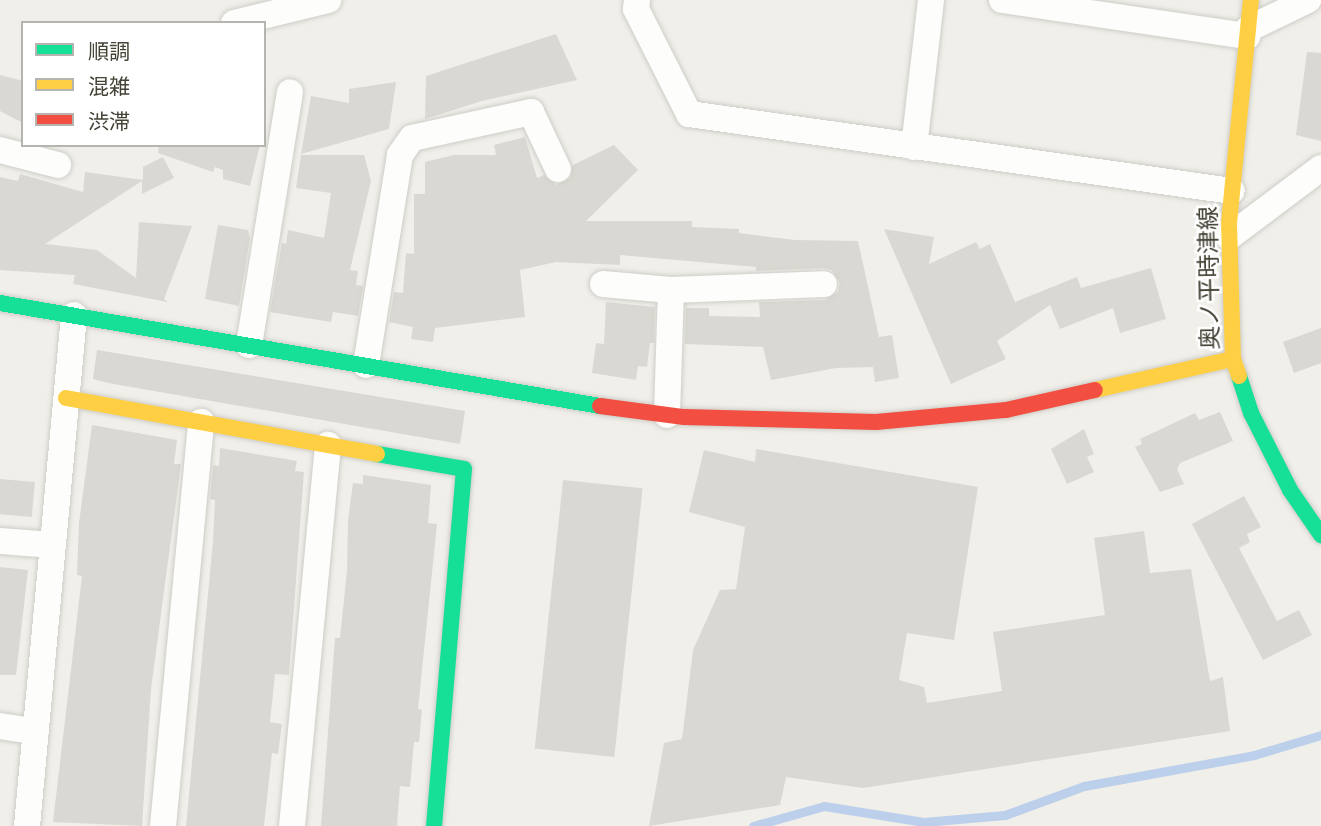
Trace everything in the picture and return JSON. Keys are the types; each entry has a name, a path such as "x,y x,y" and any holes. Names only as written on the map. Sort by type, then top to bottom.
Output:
{"street":[{"path":"242,21 328,0"},
{"path":"638,0 636,9 689,114 1232,191"},
{"path":"914,147 931,0"},
{"path":"1002,0 1248,32 1308,0"},
{"name":"奥ノ平時津線","path":"1251,0 1229,237 1233,359 1251,414 1290,490 1321,535"},
{"path":"249,345 290,92"},
{"path":"366,365 400,155 412,138 531,112 558,169"},
{"path":"0,149 58,165"},
{"path":"1229,237 1321,168"},
{"path":"603,284 671,290 824,284"},
{"path":"667,415 671,290"},
{"path":"0,303 667,415 876,422 1006,410 1233,359"},
{"path":"27,826 74,315"},
{"path":"66,398 464,469 434,826"},
{"path":"163,826 201,422"},
{"path":"292,826 327,445"},
{"path":"0,541 52,545"},
{"path":"0,726 36,732"}],"building":[{"path":"556,34 577,80 482,101 425,119 426,76"},
{"path":"1307,52 1321,53 1321,141 1296,135"},
{"path":"0,75 21,80 21,122 0,111"},
{"path":"396,82 389,129 301,154 311,96 349,103 349,89"},
{"path":"525,137 537,178 544,175 556,185 570,178 573,165 614,145 638,170 586,221 692,221 692,227 739,229 739,233 795,240 858,241 879,337 892,335 899,378 875,382 873,367 836,368 771,380 763,347 685,344 686,308 709,308 709,316 760,317 759,302 825,300 838,292 840,283 832,270 823,268 756,271 756,267 620,255 620,265 556,262 520,270 525,317 435,328 433,342 411,339 413,327 389,322 394,292 403,293 406,253 414,254 414,194 425,194 425,162 454,155 496,155 494,145"},
{"path":"159,147 260,147 250,186 223,179 223,170 215,167 213,172 158,153"},
{"path":"301,155 364,155 371,181 350,270 358,271 356,285 363,286 358,316 333,312 331,322 270,312 282,243 286,244 288,230 324,238 331,193 296,188"},
{"path":"163,157 174,178 142,194 142,181 45,244 97,250 136,278 139,222 192,226 164,299 168,302 73,284 75,275 0,270 0,177 18,181 20,174 83,192 85,172 143,180 143,167"},
{"path":"218,225 248,230 250,238 239,306 205,299"},
{"path":"884,229 934,237 929,264 976,242 980,249 990,244 1015,302 1077,277 1081,288 1151,268 1166,319 1120,333 1113,308 1060,329 1050,305 997,341 1006,359 951,384"},
{"path":"606,302 655,307 654,343 650,343 647,367 638,366 636,380 592,373 596,343 604,344"},
{"path":"1321,328 1321,363 1294,373 1283,342"},
{"path":"97,350 465,411 460,444 108,383 93,379"},
{"path":"1220,412 1233,441 1180,463 1177,469 1184,484 1160,492 1135,447 1142,444 1140,439 1195,413 1199,420"},
{"path":"92,425 177,440 174,464 181,464 151,689 142,826 53,822 82,576 77,575 79,523"},
{"path":"1084,429 1094,454 1087,457 1094,472 1067,484 1051,449"},
{"path":"220,448 297,461 295,471 304,472 289,675 275,674 270,722 282,724 278,754 272,753 264,826 186,826 213,541 215,500 210,499 213,465 219,466"},
{"path":"756,449 978,487 954,640 907,633 899,680 924,687 927,703 1002,691 993,632 1105,615 1094,538 1144,531 1150,573 1191,569 1210,681 1223,677 1230,731 863,788 786,777 780,805 649,826 664,743 682,739 693,650 720,590 736,589 745,527 689,512 704,450 755,462"},
{"path":"363,475 431,485 428,523 437,524 418,709 422,710 419,742 414,742 410,787 400,786 397,826 321,826 335,638 340,638 347,571 348,520 353,483 363,484"},
{"path":"0,479 35,482 32,517 0,514"},
{"path":"563,480 643,488 614,757 535,749"},
{"path":"1244,496 1261,527 1247,534 1250,542 1239,548 1277,621 1299,610 1312,635 1263,660 1192,524"},
{"path":"0,567 28,570 16,675 0,675"}],"waterway":[{"path":"753,826 824,806 924,822 1005,815 1084,786 1254,755 1321,735"}],"traffic: fast":[{"path":"0,303 600,406"},
{"path":"1239,376 1251,413 1290,490 1321,535"},
{"path":"377,454 464,469 434,826"}],"traffic: slow":[{"path":"1239,376 1233,359 1229,223 1251,0"},
{"path":"1095,390 1233,359"},
{"path":"66,398 377,454"}],"traffic: jam":[{"path":"600,406 684,417 876,422 1006,410 1095,390"}]}
